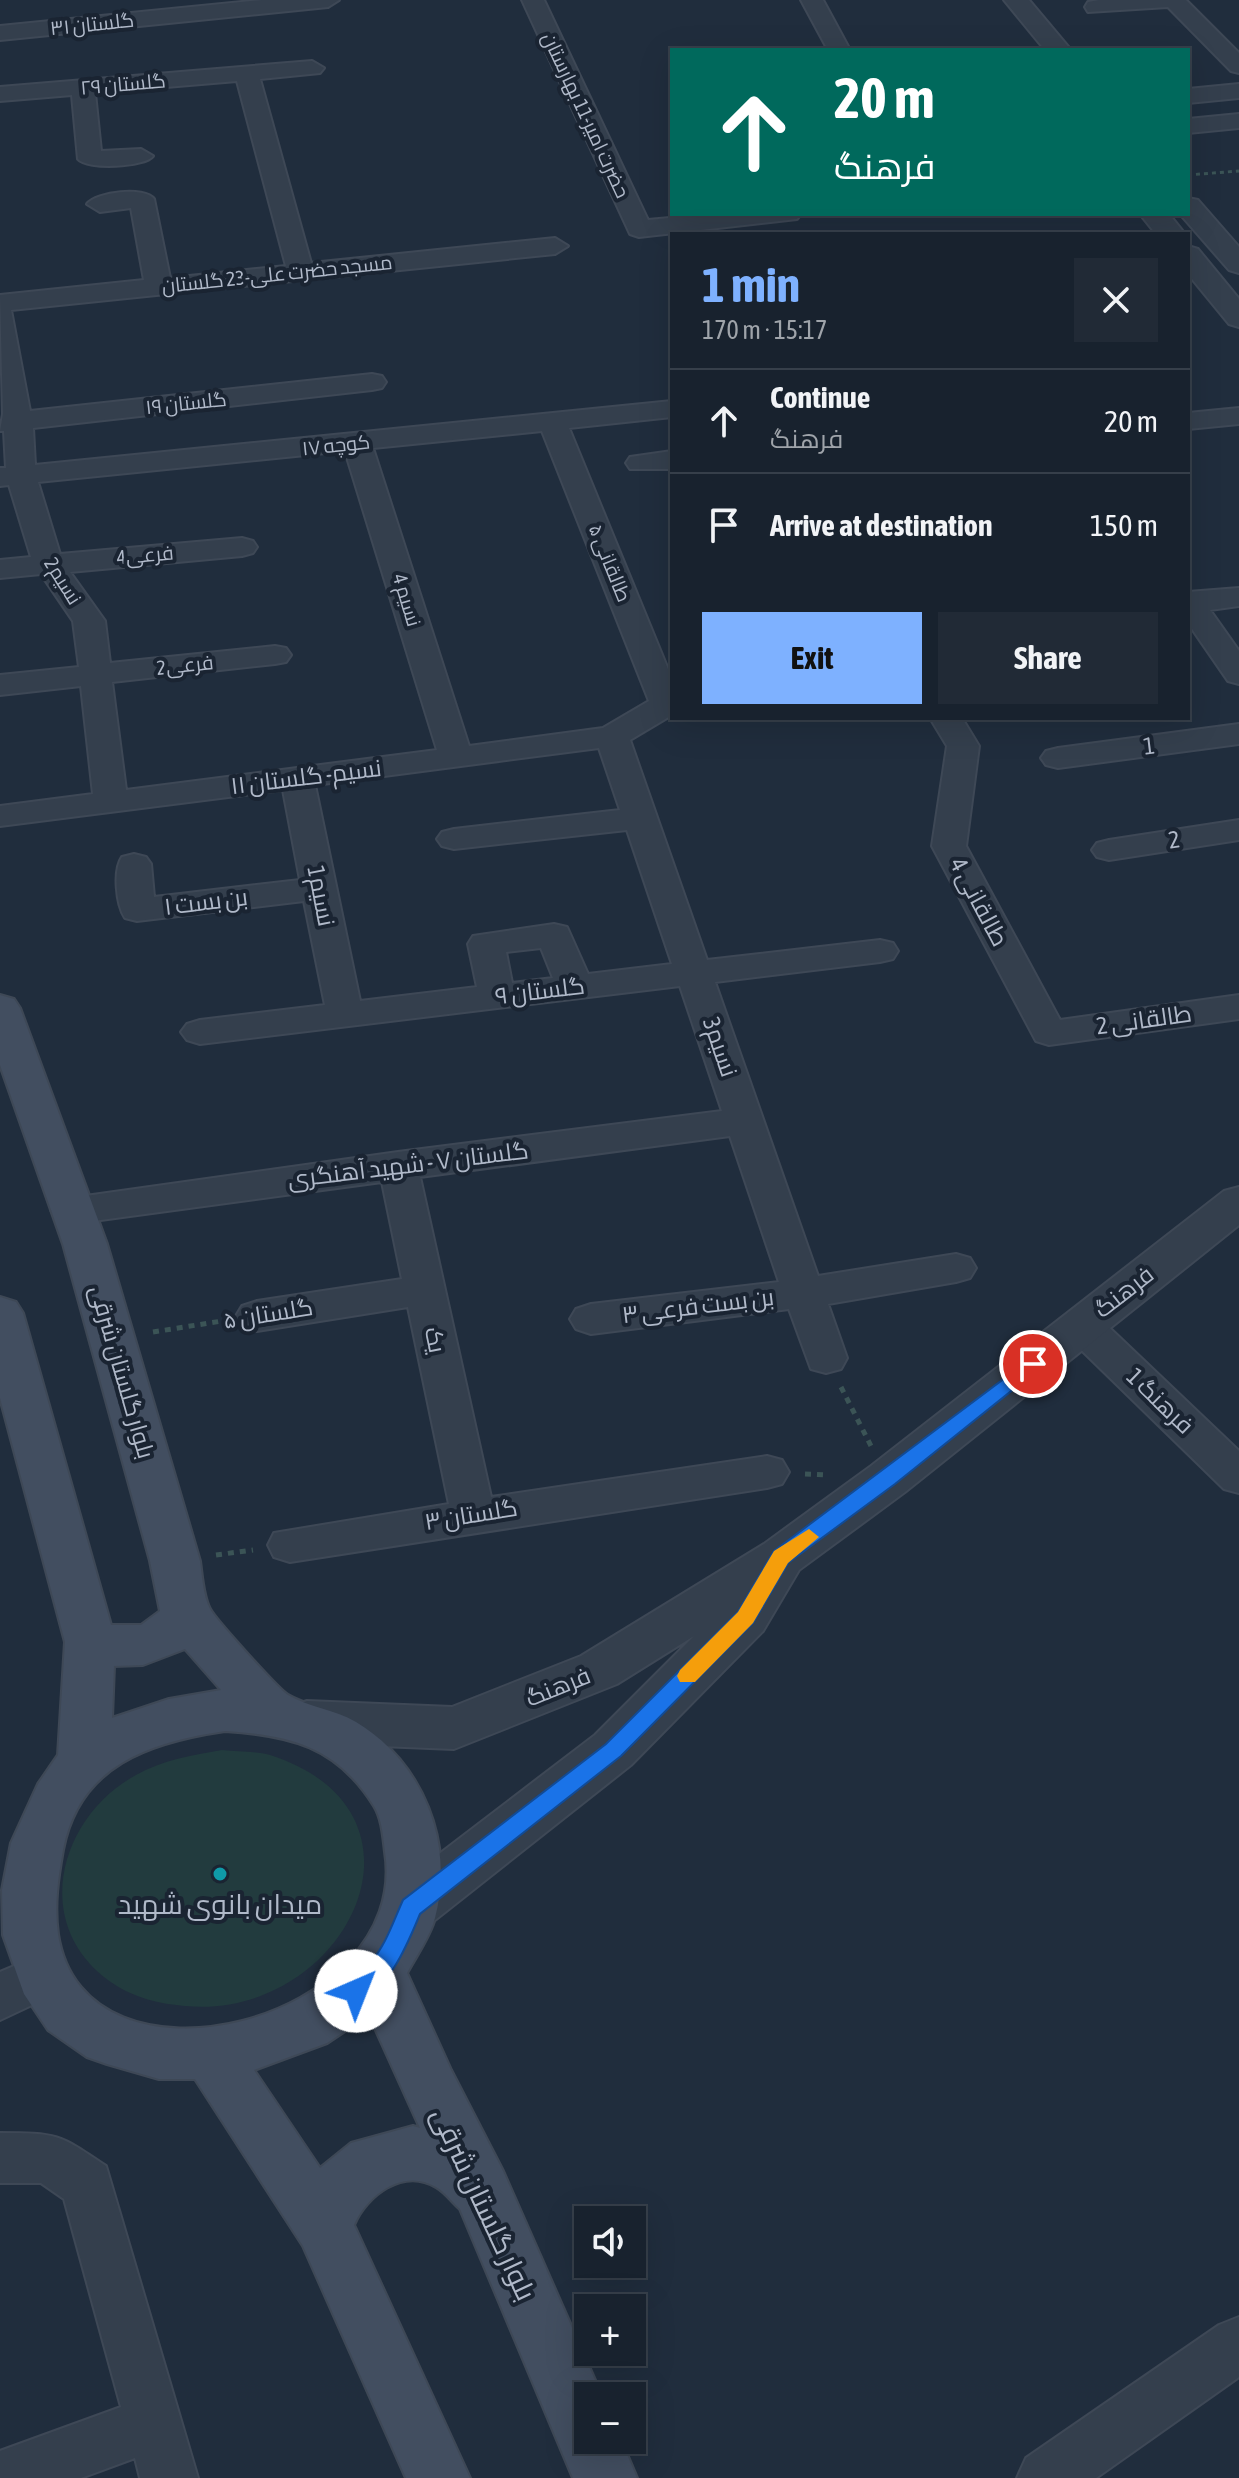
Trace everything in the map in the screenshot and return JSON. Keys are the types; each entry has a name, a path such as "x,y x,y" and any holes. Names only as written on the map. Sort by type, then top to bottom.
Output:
{"main road":[{"name":"بلوار گلستان شرقی","path":"0,1008 85,1244 175,1561 186,1616"},
{"path":"0,1313 90,1642 84,1760"},
{"path":"90,1642 119,1649 146,1647 173,1633 186,1616 290,1718"},
{"path":"225,1710 290,1718 360,1751 398,1794 416,1849 411,1907 398,1939 378,1970 333,2012 276,2041 211,2055 157,2053 108,2039 17,1989 9,1888 21,1841 47,1797 84,1760 127,1734 174,1717 225,1710"},
{"name":"بلوار گلستان شرقی","path":"378,1970 429,2086 482,2191 574,2406"},
{"path":"211,2055 324,2226 438,2478"},
{"path":"324,2226 340,2188 372,2162 413,2153 453,2164 482,2191"},
{"name":"بلوار گلستان شرقی","path":"595,2454 605,2478"}],"street":[{"name":"گلستان ۳۱","path":"0,33 328,0"},
{"name":"حضرت امیر-11 بهارستان","path":"533,0 639,229 768,216"},
{"path":"812,0 838,48"},
{"path":"1016,0 1056,48"},
{"path":"1096,7 1171,0 1235,59"},
{"path":"1201,58 1235,59"},
{"name":"گلستان ۲۹","path":"0,94 312,68"},
{"path":"247,74 300,271"},
{"path":"83,87 90,159 141,156"},
{"path":"1190,96 1239,91"},
{"path":"1190,126 1239,121"},
{"path":"100,204 142,199 158,286"},
{"path":"1190,208 1239,264"},
{"path":"1156,216 1169,232"},
{"name":"مسجد حضرت علی-23 گلستان","path":"0,303 555,246"},
{"path":"1190,257 1229,292 1239,318"},
{"name":"نسیم2","path":"0,313 10,476 48,563 89,621 111,802"},
{"name":"گلستان ۱۹","path":"9,422 372,382"},
{"name":"کوچه ۱۷","path":"10,476 670,409"},
{"path":"1190,421 1239,416"},
{"name":"طالقانی ۵","path":"553,422 669,703"},
{"name":"نسیم 4","path":"357,443 456,757"},
{"path":"640,463 670,460"},
{"name":"فرعی4","path":"0,569 242,547"},
{"path":"1190,602 1239,597"},
{"path":"1190,603 1239,674"},
{"name":"فرعی2","path":"0,685 275,655"},
{"path":"612,737 669,703"},
{"name":"طالقانی 4","path":"947,720 963,746 949,846 1049,1033"},
{"name":"1","path":"1058,758 1239,734"},
{"name":"نسیم- گلستان ۱۱","path":"0,816 612,737"},
{"name":"نسیم3","path":"612,737 826,1358"},
{"name":"نسیم1","path":"297,778 345,1015"},
{"path":"454,839 640,818"},
{"name":"2","path":"1109,850 1239,830"},
{"name":"بن بست ۱","path":"134,864 137,910 320,888"},
{"path":"497,996 486,944 554,935 575,987"},
{"name":"گلستان ۹","path":"200,1032 880,951"},
{"name":"طالقانی 2","path":"1049,1033 1239,1007"},
{"name":"گلستان ۷ - شهید آهنگری","path":"71,1210 745,1121"},
{"name":"یک","path":"398,1165 473,1514"},
{"name":"فرهنگ","path":"290,1718 454,1728 599,1670 781,1557 888,1479 1239,1202"},
{"name":"بن بست فرعی ۳","path":"591,1319 805,1293 956,1268"},
{"name":"گلستان ۵","path":"257,1316 424,1290"},
{"name":"فرهنگ 1","path":"1081,1325 1239,1477"},
{"name":"گلستان ۳","path":"290,1545 473,1514 767,1472"},
{"name":"فرهنگ","path":"411,1907 613,1750 745,1617 781,1557"},
{"path":"0,2158 50,2158 87,2184 169,2478"},
{"path":"1046,2478 1239,2344"},
{"path":"4,2478 153,2423"}],"path":[{"path":"1190,175 1239,171"},
{"name":"گلستان ۵","path":"112,1338 257,1316"},
{"path":"826,1358 888,1479"},
{"path":"175,1561 290,1545"}],"green space":[{"path":"222,1750 270,1755 325,1783 355,1821 364,1864 355,1908 329,1948 291,1981 242,2002 185,2006 149,2000 107,1979 77,1947 66,1921 62,1893 66,1866 75,1839 91,1814 111,1792 157,1765"}],"slow traffic":[{"path":"688,1676 745,1617 781,1557 809,1537"}],"place":[{"name":"میدان بانوی شهید","path":"220,1874"}],"route":[{"path":"356,1991 378,1970 398,1939 411,1907 613,1750 745,1617 781,1557 888,1479 1033,1364"}]}
